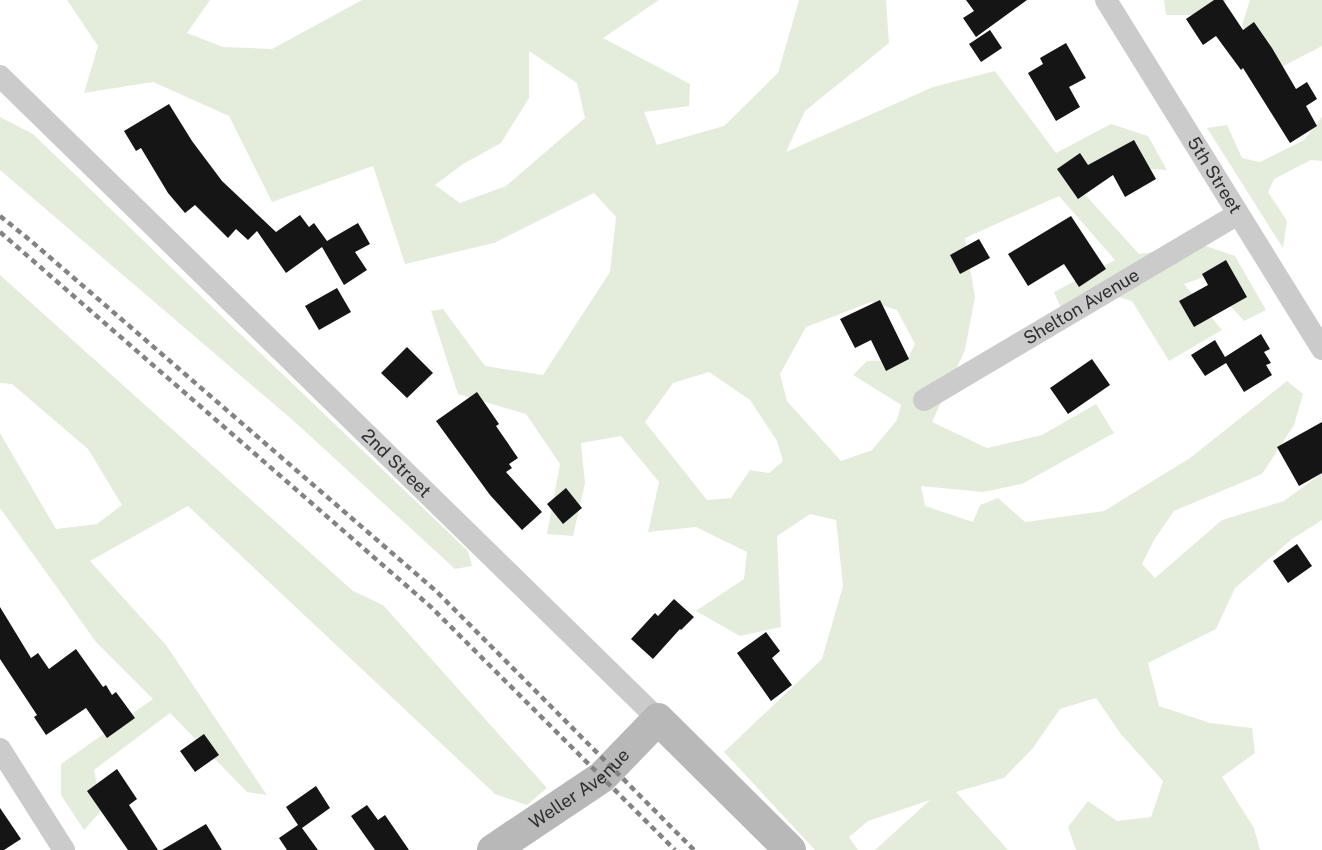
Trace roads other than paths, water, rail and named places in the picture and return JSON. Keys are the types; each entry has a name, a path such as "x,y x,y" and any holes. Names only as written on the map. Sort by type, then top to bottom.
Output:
{"street":[{"name":"5th Street","path":"1106,0 1322,349"},
{"name":"2nd Street","path":"0,76 790,850"},
{"name":"Shelton Avenue","path":"924,400 1238,214"},
{"name":"Weller Avenue","path":"493,850 602,777 658,719"},
{"path":"0,749 64,850"}],"railway":[{"path":"0,216 436,591 694,850"},
{"path":"0,232 431,607 675,850"}]}
